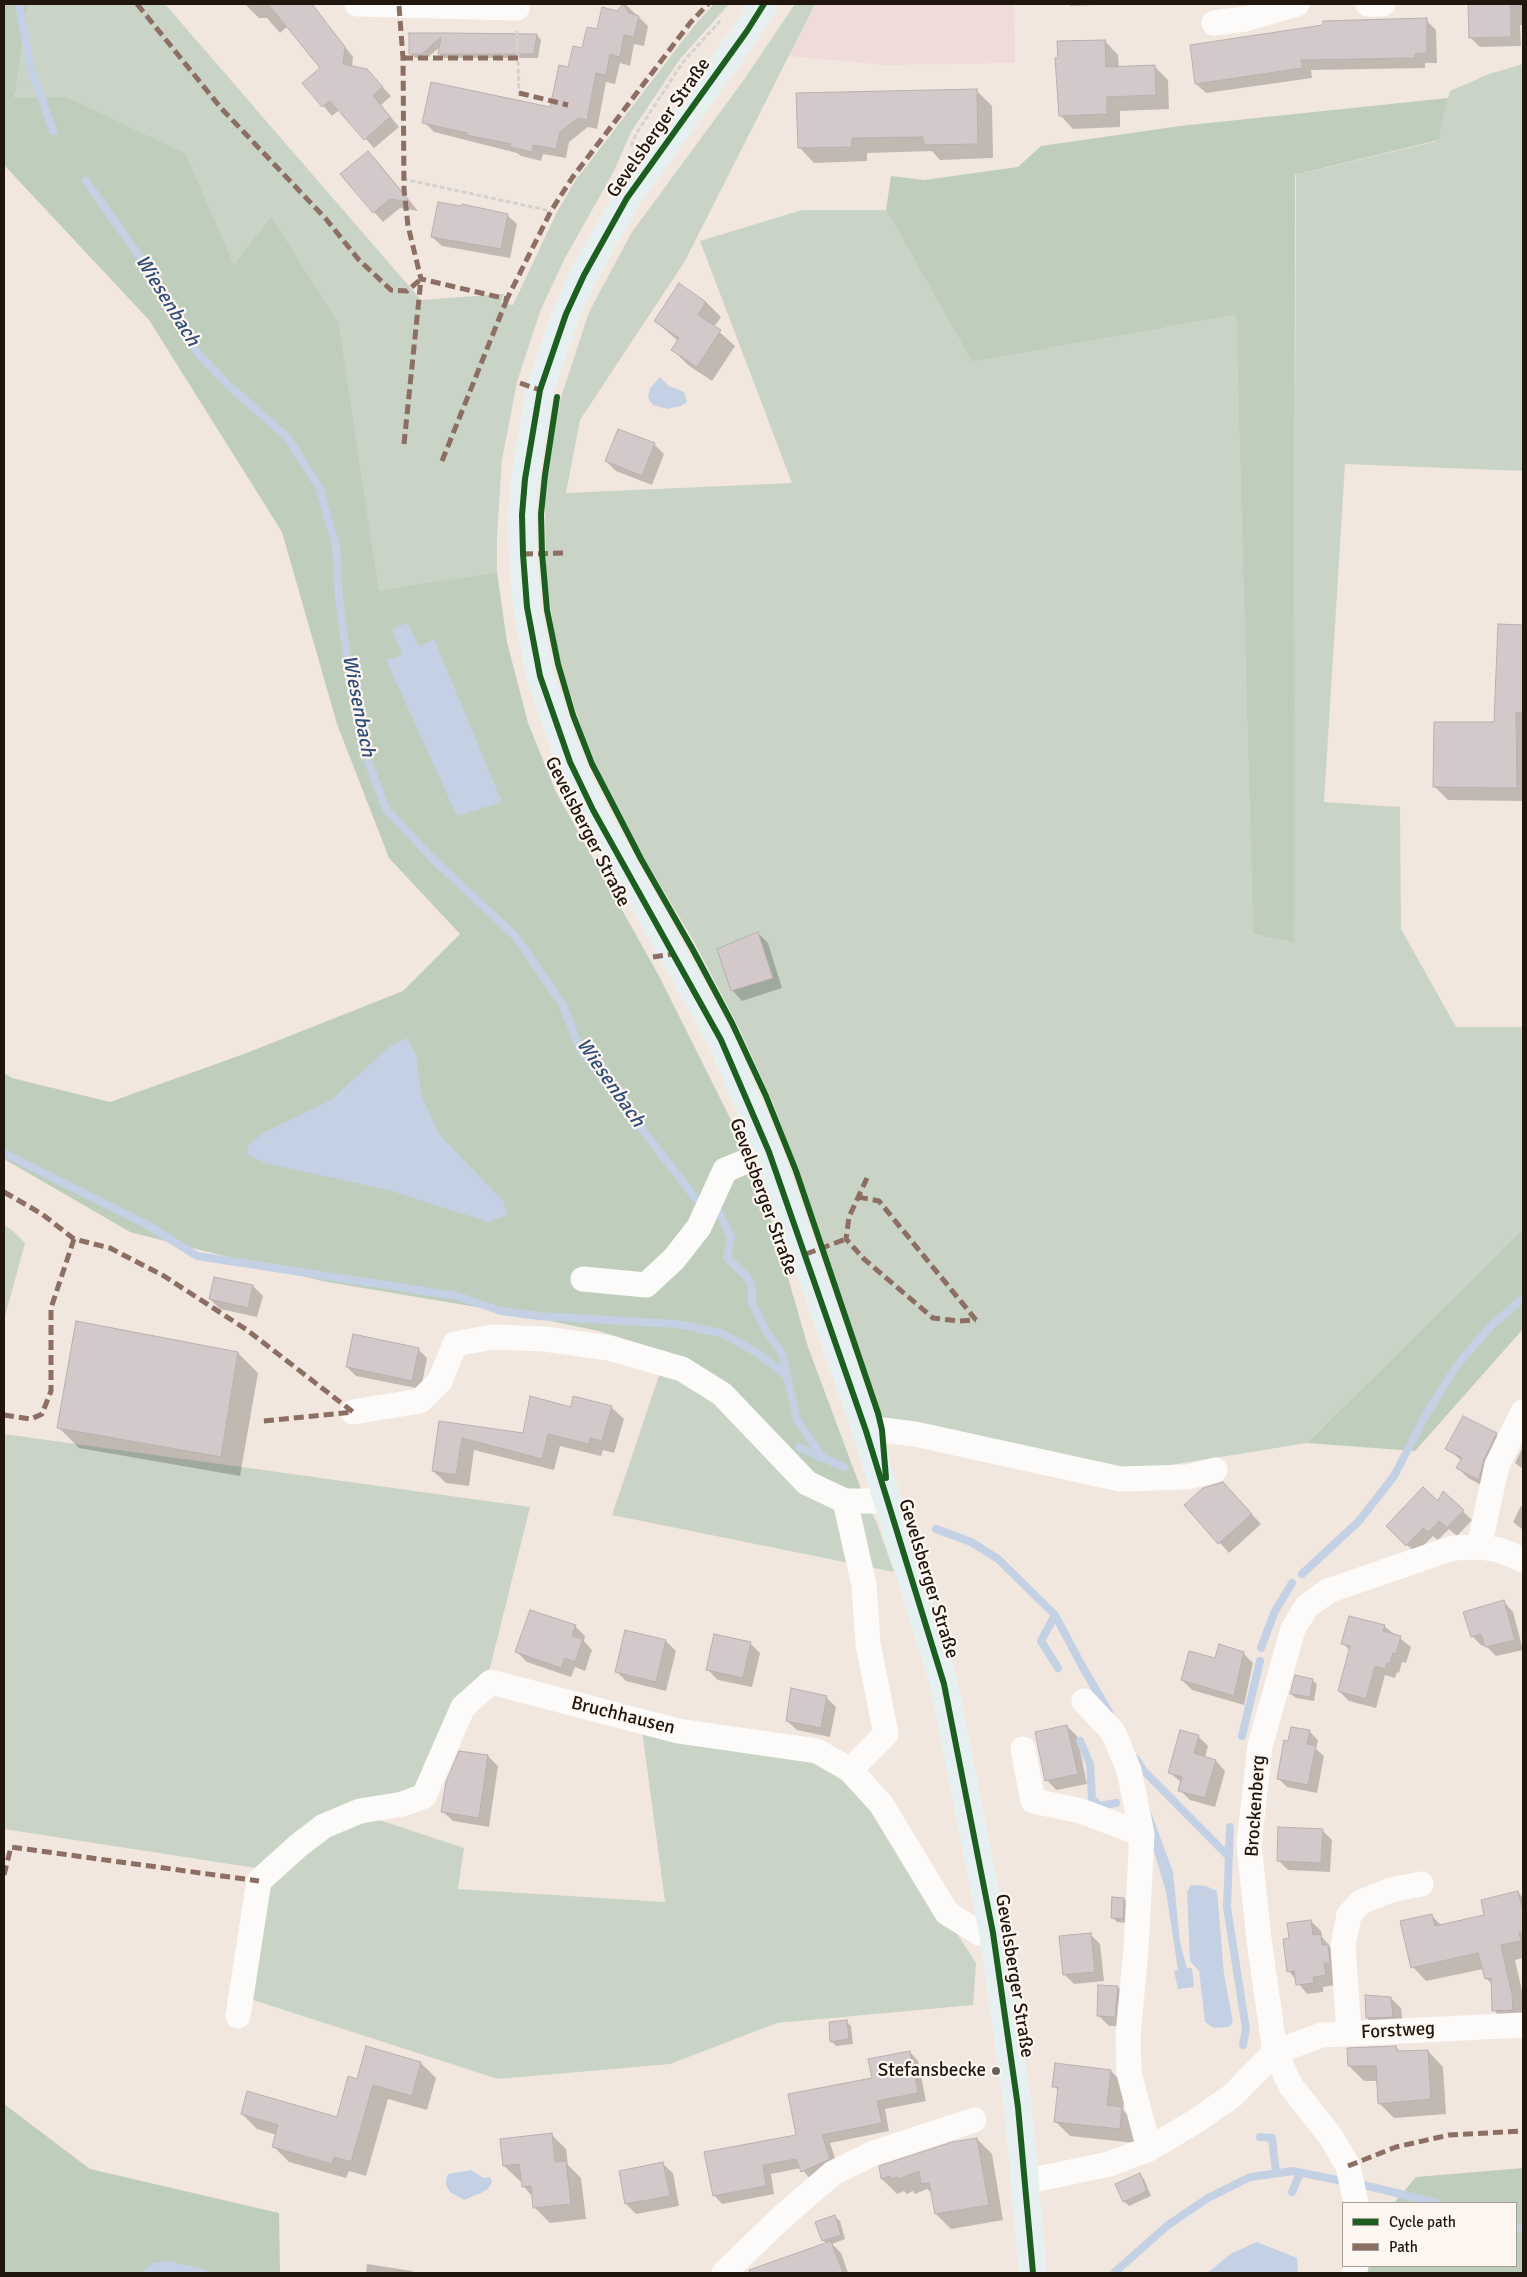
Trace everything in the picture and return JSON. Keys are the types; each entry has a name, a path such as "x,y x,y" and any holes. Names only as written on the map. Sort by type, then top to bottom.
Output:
{"main road":[{"name":"Gevelsberger Straße","path":"764,4 747,31 627,198 584,275 553,347 540,390 525,479 522,516 523,554 531,633 540,676 570,762 612,845 721,1040 769,1152 866,1431 888,1501 944,1684 994,1932 1018,2107 1033,2273"}],"street":[{"path":"357,4 517,8"},
{"path":"1214,24 1245,19 1297,4"},
{"path":"1368,4 1383,4"},
{"path":"582,1279 646,1285 674,1259 699,1227 725,1170 769,1152"},
{"path":"352,1412 420,1401 440,1381 455,1344 493,1337 544,1339 609,1348 682,1369 722,1394 807,1483 845,1502 888,1501"},
{"path":"1479,1547 1497,1465 1523,1412"},
{"path":"866,1431 882,1430 915,1434 1120,1479 1188,1477 1215,1470"},
{"path":"845,1502 864,1585 868,1644 886,1734 850,1770"},
{"name":"Brockenberg","path":"1356,2201 1348,2166 1331,2137 1291,2086 1275,2052 1259,1940 1249,1844 1260,1746 1293,1629 1307,1606 1328,1591 1453,1548 1479,1547 1500,1550 1523,1560"},
{"name":"Bruchhausen","path":"238,2016 259,1881 299,1845 324,1826 360,1811 402,1804 424,1796 463,1708 491,1682 678,1731 817,1750 850,1770 880,1804 947,1913 979,1933 994,1932"},
{"path":"1084,1701 1113,1732 1129,1770 1142,1834 1128,2054 1129,2072 1149,2149"},
{"path":"1023,1749 1033,1800 1081,1811 1142,1834"},
{"path":"1349,2033 1343,1946 1349,1915 1361,1902 1391,1890 1421,1884"},
{"name":"Forstweg","path":"1275,2052 1322,2035 1523,2024"},
{"path":"1024,2182 1110,2164 1149,2149 1196,2121 1232,2096 1275,2052"},
{"path":"724,2273 781,2218 833,2173 874,2153 974,2120"}],"path":[{"path":"517,8 519,93"},
{"path":"403,179 551,211"}],"shaded area":[{"path":"815,4 1014,4 1015,63 885,65 788,56"}],"green space":[{"path":"4,4 28,4 15,98 66,97 186,154 234,264 271,216 339,323 379,591 497,572 507,642 528,723 556,792 659,976 758,1174 808,1347 861,1489 838,1489 813,1480 667,1352 599,1331 506,1312 322,1281 130,1232 4,1159 4,1073 12,1078 110,1102 244,1054 403,991 460,934 389,858 337,724 282,532 149,320 4,165"},
{"path":"28,4 165,4 421,300 504,294 501,303 513,305 556,214 575,181 694,26 714,4 729,4 680,59 631,132 614,171 565,258 541,309 517,382 502,460 497,537 497,572 379,592 339,323 271,216 234,264 186,154 15,99"},
{"path":"795,4 815,4 685,261 580,420 566,493 792,483 700,241 802,210 886,210 972,362 1236,315 1253,934 1293,943 1296,175 1437,141 1450,91 1489,74 1523,64 1523,471 1345,464 1324,802 1400,807 1401,929 1456,1027 1523,1027 1523,1229 1307,1443 1127,1472 876,1419 827,1253 774,1105 736,1022 692,938 622,822 587,746 558,656 546,579 545,500 552,436 561,397 589,312 632,232 743,81"},
{"path":"1448,98 1438,140 1295,175 1294,943 1253,934 1236,315 972,362 886,210 891,176 924,180 1018,167 1041,146 1180,126"},
{"path":"4,1225 25,1243 4,1320"},
{"path":"1523,1229 1523,1329 1415,1451 1307,1443"},
{"path":"667,1352 861,1489 878,1526 894,1572 612,1515"},
{"path":"4,1434 530,1507 489,1672 413,1791 373,1818 464,1848 458,1889 665,1902 642,1730 832,1766 878,1810 976,1963 973,2005 777,2023 670,2064 498,2079 247,1998 262,1869 4,1829"},
{"path":"4,2104 90,2169 279,2213 280,2273 4,2273"},
{"path":"1523,2168 1523,2273 1363,2273 1364,2267 1517,2267 1517,2202 1395,2202 1416,2177"}],"water":[{"path":"660,377 669,386 684,392 687,402 681,406 667,409 653,405 648,398 650,388"},
{"path":"408,623 419,647 434,639 502,802 457,816 386,660 402,655 392,629"},
{"path":"407,1038 416,1055 421,1094 439,1134 503,1201 508,1215 489,1222 388,1190 265,1163 248,1155 248,1145 263,1133 331,1100 390,1046"},
{"path":"1145,1796 1173,1872 1180,1942 1187,1968 1192,1968 1194,1987 1178,1989 1174,1971 1178,1970 1166,1892 1148,1839"},
{"path":"1191,1885 1206,1886 1217,1891 1224,1974 1233,2022 1229,2027 1214,2028 1205,2022 1199,1971 1190,1961 1187,1892"},
{"path":"471,2170 484,2178 490,2177 492,2182 488,2189 464,2200 450,2192 446,2185 446,2179 448,2174"},
{"path":"1257,2242 1297,2258 1298,2273 1207,2273 1232,2253"},
{"path":"169,2261 213,2273 141,2273 154,2263"}],"building":[{"path":"268,4 312,4 345,47 343,64 367,69 383,87 373,95 390,117 364,140 330,101 322,107 302,83 320,68"},
{"path":"623,4 629,13 639,16 634,37 624,35 620,57 610,54 606,75 596,73 587,120 578,118 560,132 556,149 533,145 532,152 510,147 511,144 466,135 467,133 422,123 431,82 550,107 559,65 568,67 573,46 582,48 587,27 597,29 602,7 617,11"},
{"path":"1468,4 1511,4 1511,37 1469,38"},
{"path":"1427,18 1427,53 1415,54 1415,58 1301,60 1303,68 1195,84 1190,45 1323,25 1323,21"},
{"path":"409,33 537,34 534,54 438,54 441,37 422,54 409,54"},
{"path":"1105,40 1106,67 1155,65 1156,95 1107,97 1107,114 1059,116 1055,58 1058,58 1057,41"},
{"path":"977,89 978,144 924,145 923,137 852,138 852,147 798,148 796,93"},
{"path":"368,151 410,202 390,199 373,213 340,174"},
{"path":"438,202 461,206 462,204 508,214 501,249 431,237"},
{"path":"679,283 706,302 698,315 721,330 697,367 671,350 679,338 654,321"},
{"path":"618,429 655,443 642,476 605,461"},
{"path":"1498,624 1523,625 1523,713 1516,712 1517,788 1433,787 1434,722 1494,722"},
{"path":"758,932 773,978 731,991 717,949"},
{"path":"214,1277 253,1285 248,1308 209,1299"},
{"path":"76,1321 238,1352 221,1457 57,1428"},
{"path":"353,1334 419,1348 412,1381 346,1367"},
{"path":"530,1396 571,1407 573,1396 612,1406 602,1441 590,1438 589,1444 548,1434 542,1459 462,1438 456,1475 432,1471 439,1421 523,1433"},
{"path":"1463,1416 1497,1433 1484,1459 1479,1480 1456,1468 1462,1458 1445,1449"},
{"path":"1223,1482 1252,1514 1218,1544 1184,1505 1203,1488"},
{"path":"1423,1487 1438,1501 1443,1491 1464,1510 1447,1528 1439,1521 1429,1532 1423,1528 1406,1546 1386,1526"},
{"path":"1504,1600 1515,1640 1485,1647 1481,1634 1471,1637 1463,1612"},
{"path":"530,1610 576,1625 572,1636 583,1639 575,1662 565,1658 561,1668 515,1652"},
{"path":"1349,1616 1385,1625 1383,1631 1401,1636 1396,1654 1393,1653 1390,1664 1387,1663 1385,1669 1375,1666 1366,1699 1338,1691 1350,1646 1341,1644"},
{"path":"625,1630 666,1640 656,1682 615,1672"},
{"path":"714,1634 751,1642 743,1678 706,1670"},
{"path":"1219,1644 1244,1652 1234,1696 1181,1680 1189,1651 1215,1658"},
{"path":"1295,1675 1313,1679 1310,1697 1290,1694"},
{"path":"791,1688 827,1696 821,1728 786,1721"},
{"path":"1067,1725 1078,1774 1045,1781 1035,1732"},
{"path":"1291,1727 1310,1730 1307,1744 1316,1746 1308,1785 1277,1779 1284,1740 1288,1741"},
{"path":"1180,1730 1199,1735 1194,1753 1216,1760 1205,1798 1178,1791 1182,1777 1168,1773"},
{"path":"459,1751 488,1755 479,1818 441,1812 446,1782"},
{"path":"1278,1827 1323,1829 1321,1863 1277,1861"},
{"path":"1518,1891 1523,1910 1523,1932 1519,1933 1521,1941 1501,1945 1512,1994 1513,2010 1492,2011 1491,1978 1485,1979 1478,1953 1411,1968 1400,1921 1432,1914 1435,1926 1484,1915 1481,1900"},
{"path":"1112,1897 1124,1898 1123,1919 1111,1918"},
{"path":"1311,1920 1313,1935 1321,1934 1322,1945 1328,1944 1330,1963 1324,1963 1326,1975 1313,1977 1314,1983 1296,1985 1294,1971 1287,1972 1283,1939 1289,1938 1287,1923"},
{"path":"1091,1933 1095,1972 1063,1975 1059,1936"},
{"path":"1098,1985 1118,1986 1115,2017 1097,2016"},
{"path":"1365,1995 1391,1997 1393,2017 1366,2018"},
{"path":"847,2020 849,2039 830,2042 829,2022"},
{"path":"366,2046 421,2062 412,2096 373,2085 351,2162 334,2157 332,2164 272,2147 278,2125 241,2114 247,2091 337,2117 348,2076 357,2079"},
{"path":"1396,2046 1397,2051 1428,2050 1431,2099 1378,2104 1376,2066 1348,2066 1347,2048"},
{"path":"910,2051 918,2093 877,2101 882,2123 822,2135 830,2159 801,2172 796,2159 763,2165 766,2186 713,2196 704,2152 796,2135 788,2094 872,2078 868,2059"},
{"path":"1055,2063 1111,2070 1107,2105 1122,2107 1120,2129 1054,2122 1058,2087 1052,2087"},
{"path":"552,2133 555,2162 566,2161 571,2204 533,2208 531,2186 522,2187 519,2164 503,2166 500,2139"},
{"path":"977,2138 989,2205 935,2214 929,2183 921,2184 919,2171 899,2179 898,2177 891,2179 890,2176 881,2179 879,2166 952,2142"},
{"path":"663,2162 670,2196 625,2204 619,2171"},
{"path":"1140,2173 1147,2191 1123,2202 1115,2184"},
{"path":"835,2215 841,2235 822,2241 815,2222"},
{"path":"831,2241 843,2273 750,2273 749,2270"}],"waterway":[{"name":"Wiesenbach","path":"19,4 31,69 53,131"},
{"name":"Wiesenbach","path":"86,181 145,264 196,351 227,384 287,437 319,487 336,546 339,599 350,681 366,756 386,809 432,858 516,937 563,1005 580,1049 696,1199"},
{"path":"4,1153 151,1227 197,1256 457,1296 501,1311 538,1316 677,1324 721,1333 756,1352 787,1376"},
{"name":"Wiesenbach","path":"719,1213 731,1237 727,1258 747,1277 752,1285 752,1303 766,1331 782,1353 797,1420 823,1458 844,1467"},
{"path":"1302,1574 1359,1521 1394,1476 1428,1411 1458,1364 1491,1326 1523,1298"},
{"path":"799,1447 823,1458"},
{"path":"936,1529 971,1542 998,1559 1055,1615 1109,1712"},
{"path":"1261,1648 1274,1613 1292,1583"},
{"path":"1055,1615 1041,1641 1058,1668"},
{"path":"1242,1736 1260,1661"},
{"path":"1080,1741 1090,1764 1092,1799 1100,1806 1116,1803"},
{"path":"1136,1759 1143,1770 1228,1856"},
{"path":"1230,1827 1227,1907 1246,2029 1243,2045"},
{"path":"1260,2137 1272,2138 1276,2173"},
{"name":"Stefansbecke","path":"1115,2272 1168,2225 1208,2198 1250,2177 1293,2171 1433,2202"},
{"path":"1292,2192 1300,2173"},
{"name":"Stefansbecke","path":"1517,2228 1523,2230"}],"marked path":[{"path":"137,4 221,108 326,219 359,260 391,290 407,291 421,279"},
{"path":"399,6 403,58 404,189 408,226 421,279 507,299 551,211 572,178 690,23 708,4"},
{"path":"403,58 518,58"},
{"path":"519,93 568,105"},
{"path":"404,444 421,279"},
{"path":"442,461 507,299"},
{"path":"520,383 540,390"},
{"path":"523,554 564,553"},
{"path":"653,957 674,954"},
{"path":"867,1178 849,1217 846,1239 864,1259 933,1318 959,1321 976,1320"},
{"path":"4,1192 42,1214 74,1239 110,1248 164,1276 247,1330 353,1412 263,1421"},
{"path":"858,1197 879,1201 976,1320"},
{"path":"4,1415 31,1419 42,1414 51,1391 51,1308 74,1239"},
{"path":"806,1254 846,1239"},
{"path":"4,1875 11,1847 259,1881"},
{"path":"1348,2166 1396,2147 1449,2135 1523,2131"}],"cycle path":[{"path":"764,4 747,31 627,198 584,275 566,314 540,390 525,479 522,515 527,607 540,676 570,762 593,810 721,1040 769,1152 866,1431 944,1684 993,1933 1018,2107 1033,2273"},
{"path":"557,397 541,514 542,553 547,610 558,664 573,715 592,764 641,859 732,1023 766,1096 796,1171 878,1413 882,1430 886,1478"}],"place":[{"name":"Stefansbecke","path":"996,2071"}]}
